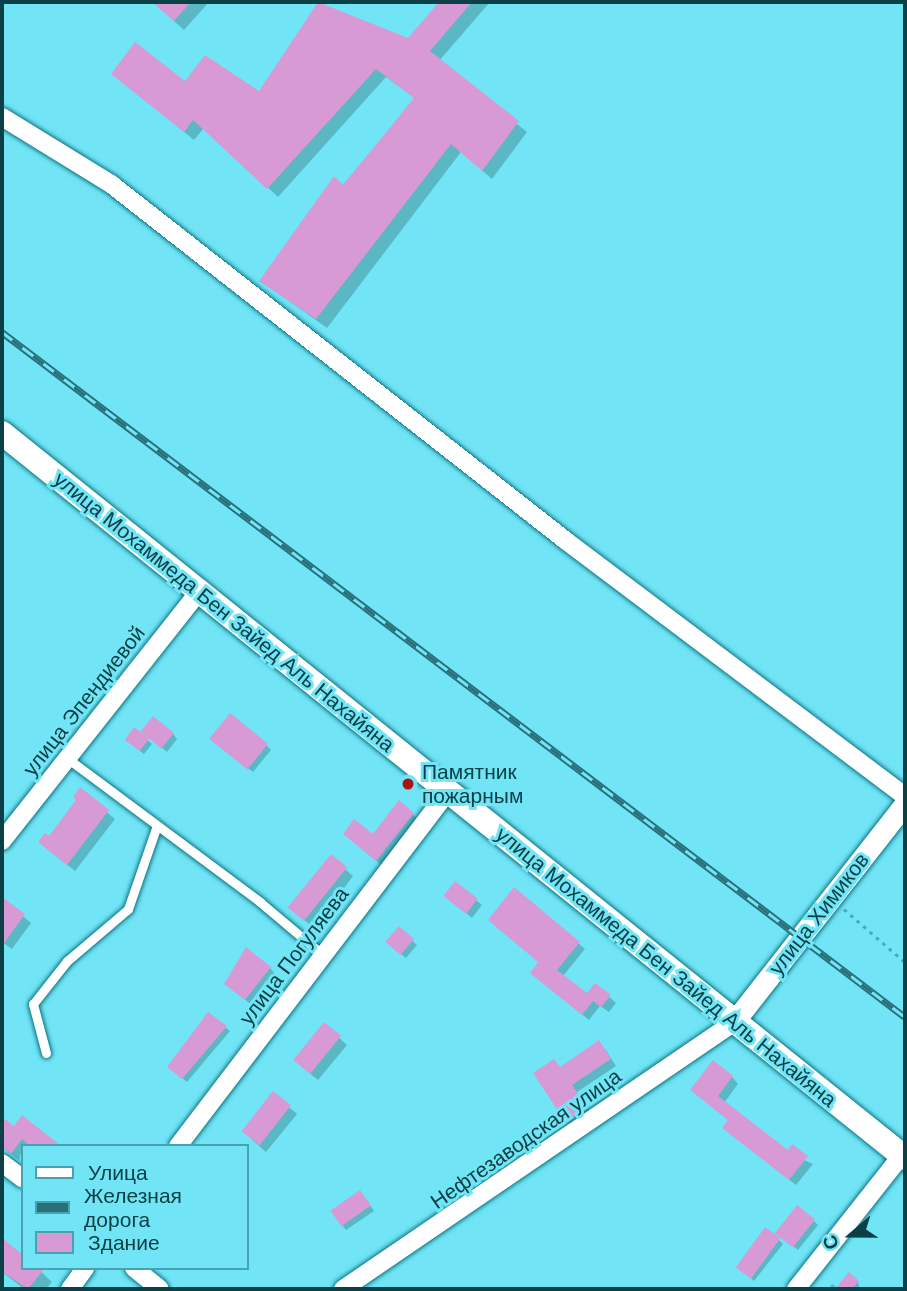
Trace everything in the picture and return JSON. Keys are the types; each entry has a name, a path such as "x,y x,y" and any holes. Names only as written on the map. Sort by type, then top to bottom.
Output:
{"main road":[{"name":"улица Мохаммеда Бен Зайед Аль Нахайяна","path":"2,433 201,589 447,793 733,1023 904,1156"}],"street":[{"path":"2,117 111,184 565,540 905,796"},
{"name":"улица Эпендиевой","path":"2,841 201,589"},
{"name":"улица Погуляева","path":"180,1144 447,793"},
{"name":"улица Химиков","path":"733,1023 905,804"},
{"name":"Нефтезаводская улица","path":"343,1289 733,1023"},
{"path":"796,1289 904,1156"},
{"path":"2,1163 21,1178"},
{"path":"69,1289 83,1270"},
{"path":"136,1270 159,1289"}],"lane":[{"path":"67,758 156,828 260,902 323,955"},
{"path":"46,1053 33,1004 67,961 128,909 156,828"}],"path":[{"path":"832,898 905,962"}],"building":[{"path":"152,2 191,2 174,21"},
{"path":"318,2 408,38 439,2 472,2 430,51 519,121 482,171 451,144 316,319 259,281 334,176 343,185 414,98 376,69 267,189 193,120 184,132 111,74 135,42 185,81 205,55 259,91"},
{"path":"230,713 268,744 247,769 209,739"},
{"path":"153,716 174,733 161,749 140,732"},
{"path":"134,727 149,738 140,751 125,740"},
{"path":"80,787 109,810 67,865 38,842 45,833 49,836 76,800 73,797"},
{"path":"399,800 414,813 376,861 343,834 354,819 373,834"},
{"path":"331,854 347,867 304,921 288,908"},
{"path":"455,881 478,899 466,914 443,896"},
{"path":"514,887 580,942 557,970 587,993 595,983 611,995 601,1007 593,1001 582,1015 530,973 538,962 488,920"},
{"path":"2,897 25,914 2,946"},
{"path":"399,926 414,939 400,955 385,942"},
{"path":"246,947 271,967 245,1000 224,984"},
{"path":"208,1012 227,1026 182,1079 167,1067"},
{"path":"324,1022 341,1036 310,1074 293,1060"},
{"path":"599,1040 611,1059 572,1085 588,1108 566,1123 533,1073 554,1059 560,1067"},
{"path":"713,1060 733,1076 718,1096 788,1150 792,1144 808,1156 789,1180 722,1128 728,1120 690,1090"},
{"path":"273,1091 291,1105 260,1145 242,1131"},
{"path":"22,1115 58,1144 28,1144 22,1139 11,1154 2,1147 2,1117 14,1126"},
{"path":"360,1190 371,1206 341,1226 331,1211"},
{"path":"797,1205 815,1219 793,1248 775,1233"},
{"path":"765,1227 780,1238 751,1279 736,1267"},
{"path":"2,1238 21,1253 21,1270 43,1270 28,1289 2,1272"},
{"path":"849,1272 859,1281 852,1289 835,1289"}],"railway":[{"path":"2,332 905,1017"}],"place":[{"name":"Памятник пожарным","path":"408,784"}]}
